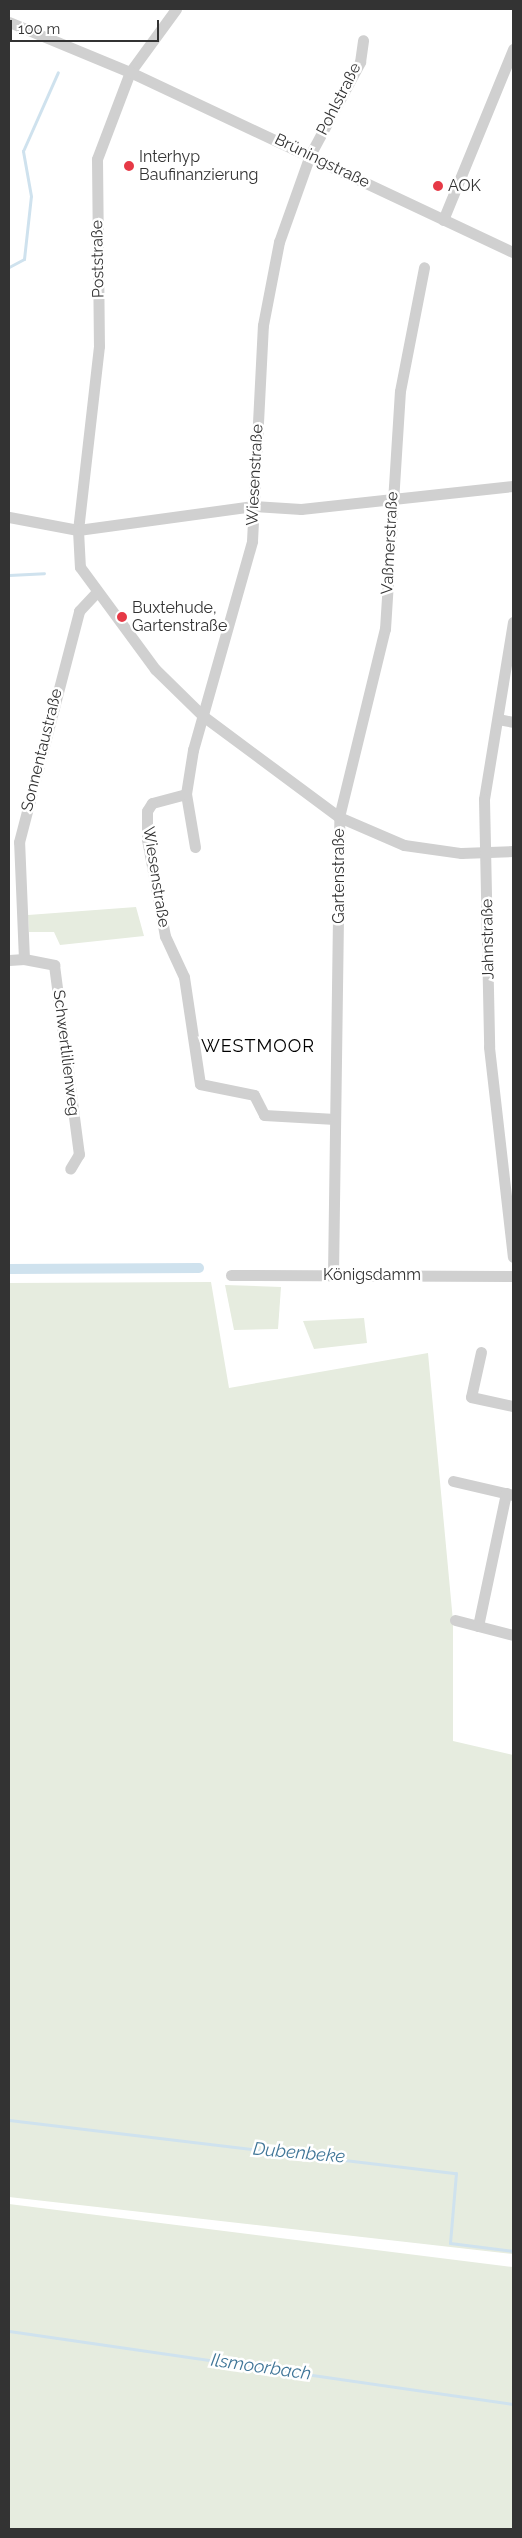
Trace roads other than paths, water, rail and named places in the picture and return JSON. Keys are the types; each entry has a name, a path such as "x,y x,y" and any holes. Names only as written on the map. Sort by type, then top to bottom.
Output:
{"street":[{"name":"Poststraße","path":"78,530 100,346 97,159 130,72 176,9"},
{"name":"Brüningstraße","path":"9,22 130,72 513,252"},
{"name":"Pohlstraße","path":"310,155 360,62 363,40"},
{"path":"443,220 513,49"},
{"name":"Wiesenstraße","path":"195,847 186,794 203,716 252,541 263,325 279,242 310,155"},
{"name":"Vaßmerstraße","path":"339,817 385,629 400,391 424,266"},
{"path":"9,517 78,530 253,506 301,510 513,486"},
{"name":"Gartenstraße","path":"78,530 80,567 96,593 155,669 203,716 339,817 333,1275"},
{"name":"Sonnentaustraße","path":"24,959 19,842 79,610 96,593"},
{"name":"Jahnstraße","path":"513,622 484,799 489,1047 513,1257"},
{"path":"498,719 513,722"},
{"name":"Wiesenstraße","path":"186,794 152,803 147,811 147,839 163,928 184,977 200,1084 206,1089 254,1095 264,1115 335,1120"},
{"path":"339,817 404,846 486,852 513,851"},
{"path":"9,960 24,959"},
{"name":"Schwertlilienweg","path":"24,959 54,965 79,1154 70,1169"},
{"name":"Königsdamm","path":"231,1275 513,1276"},
{"path":"481,1352 471,1397 513,1406"},
{"path":"454,1481 510,1494 478,1626"},
{"path":"455,1620 513,1635"}],"waterway":[{"path":"9,267 24,259 31,196 23,151 58,72"},
{"path":"9,575 44,573"},
{"path":"9,1269 199,1268"},
{"name":"Dubenbeke","path":"9,2120 456,2173 450,2243 513,2251"},
{"name":"Ilsmoorbach","path":"9,2331 513,2404"}],"place":[{"name":"Interhyp Baufinanzierung","path":"129,166"},
{"name":"AOK","path":"438,186"},
{"name":"Buxtehude, Gartenstraße","path":"122,617"}],"district":[{"name":"WESTMOOR","path":"258,1046"}]}
